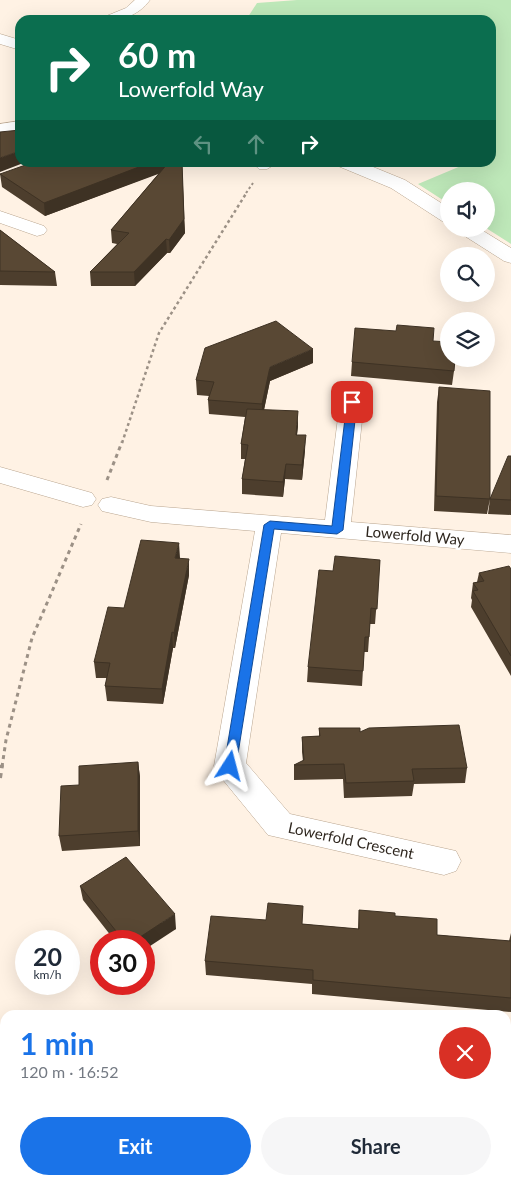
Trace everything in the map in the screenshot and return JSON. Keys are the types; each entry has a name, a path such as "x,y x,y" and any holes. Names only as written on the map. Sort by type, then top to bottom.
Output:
{"street":[{"path":"121,15 131,11 143,0"},
{"path":"0,39 15,44"},
{"path":"0,129 15,127"},
{"path":"356,167 398,184 440,211"},
{"path":"0,217 37,230"},
{"path":"478,237 511,258"},
{"path":"337,530 352,402"},
{"name":"Lowerfold Way","path":"0,475 95,502 151,514 511,544"},
{"name":"Lowerfold Crescent","path":"270,525 230,766 280,825 444,861"}],"path":[{"path":"0,778 6,740 32,638 76,533 114,466 159,333 267,167"}],"green space":[{"path":"297,0 511,0 511,244 495,234 495,182 440,182 440,198 418,184 458,167 496,167 496,15 249,15 257,3"}],"building":[{"path":"15,130 15,153 0,158 0,132"},
{"path":"20,167 139,167 44,203 0,174"},
{"path":"165,167 182,167 184,219 169,240 166,239 134,272 90,272 129,233 111,230"},
{"path":"0,230 55,272 0,271"},
{"path":"276,321 313,349 270,367 262,404 208,400 214,382 196,380 205,348"},
{"path":"397,325 434,328 433,341 440,341 440,367 454,367 454,371 352,362 355,328 396,331"},
{"path":"439,387 490,391 490,499 436,496"},
{"path":"247,409 298,411 296,435 306,435 302,465 286,464 283,482 242,479 248,445 241,444"},
{"path":"508,456 511,456 511,500 490,499"},
{"path":"141,540 179,543 175,558 189,559 174,633 172,632 162,689 105,686 110,663 94,662 108,607 124,608"},
{"path":"335,556 380,560 377,609 371,608 369,637 365,637 363,671 308,667 319,570 333,571"},
{"path":"509,566 511,569 511,656 473,591 478,590 473,583 484,581 479,573"},
{"path":"459,725 467,768 412,769 414,781 346,783 344,764 294,765 304,760 302,737 320,736 319,728 360,728 360,732 369,728"},
{"path":"138,762 138,831 59,836 61,786 79,785 79,766"},
{"path":"126,857 175,914 151,930 115,930 80,886"},
{"path":"268,903 303,906 302,924 359,929 359,910 395,913 395,916 437,919 437,935 511,941 511,998 313,980 313,970 205,961 211,916 266,920"}],"route":[{"path":"230,766 270,525 337,530 352,402"}]}
